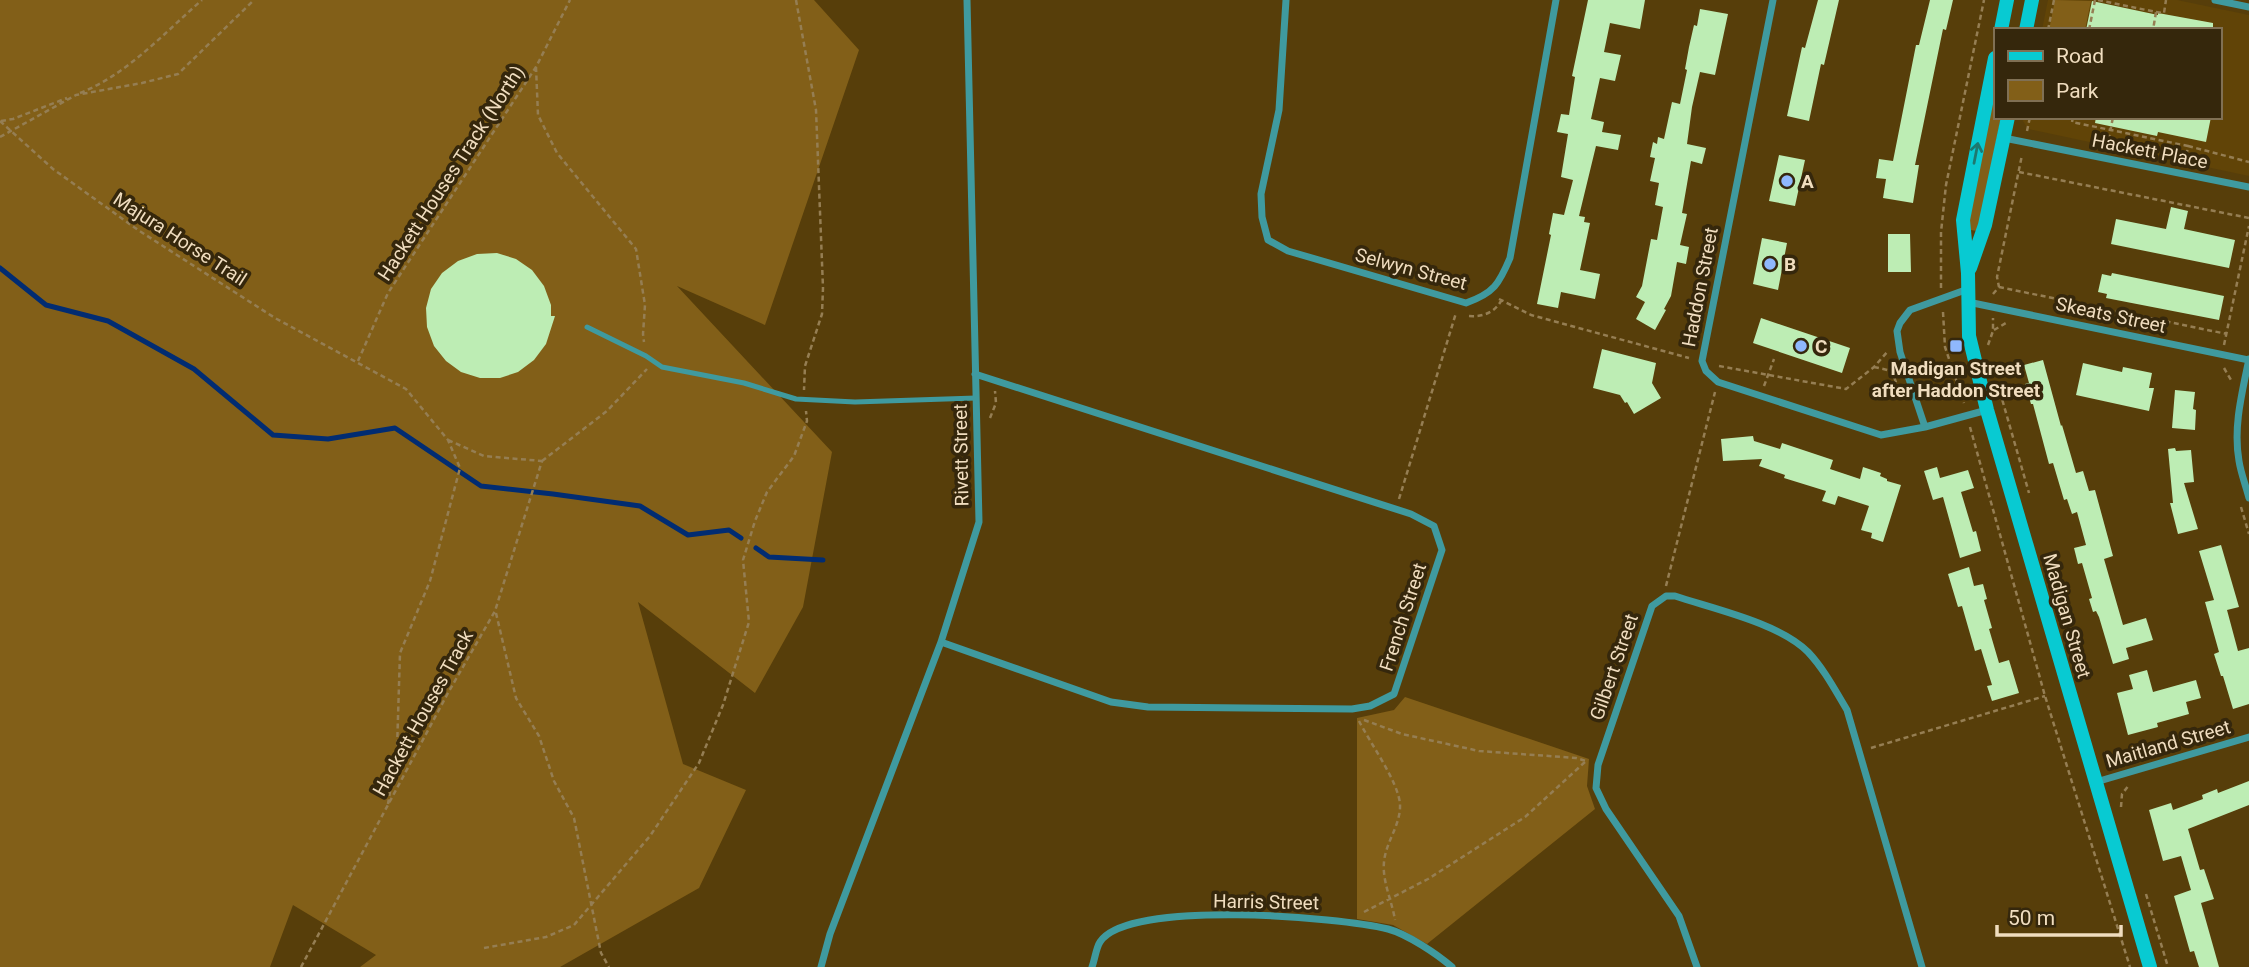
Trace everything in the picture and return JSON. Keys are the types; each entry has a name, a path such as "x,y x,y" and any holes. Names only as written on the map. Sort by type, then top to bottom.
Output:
{"street":[{"name":"Rivett Street","path":"821,967 830,934 941,642 979,522 967,0"},
{"name":"Selwyn Street","path":"1286,0 1279,110 1261,194 1262,217 1268,240 1288,251 1466,303 1490,292 1500,281 1510,258 1556,0"},
{"name":"Haddon Street","path":"1718,382 1706,371 1702,361 1773,0"},
{"path":"2001,28 2007,0"},
{"path":"2026,28 2032,0"},
{"path":"2215,0 2249,7"},
{"name":"Madigan Street","path":"1994,63 1963,219 1968,273 1969,336 1987,410 2150,967"},
{"name":"Madigan Street","path":"1968,273 1986,225 2008,119"},
{"name":"Hackett Place","path":"2004,138 2249,187"},
{"path":"1925,427 1897,340 1900,323 1910,310 1968,295"},
{"name":"Skeats Street","path":"1968,295 2249,359"},
{"path":"2249,359 2237,415 2239,461 2249,498"},
{"name":"French Street","path":"941,642 1111,702 1148,707 1352,709 1370,706 1394,694 1442,550 1434,526 1411,514 975,374"},
{"path":"1718,382 1881,435 1925,427 1987,410"},
{"name":"Gilbert Street","path":"1697,967 1679,916 1606,809 1595,788 1598,765 1652,606 1663,598 1675,596 1774,629 1807,650 1825,674 1847,710 1922,967"},
{"name":"Maitland Street","path":"2096,782 2249,737"},
{"name":"Harris Street","path":"1092,967 1101,941 1119,928 1144,921 1237,913 1327,919 1391,930 1452,967"}],"lane":[{"path":"587,327 646,356 662,367 744,383 803,400 855,402 976,398"}],"path":[{"path":"0,121 13,119 95,87 146,52 202,0"},
{"path":"0,137 76,95 178,74 254,0"},
{"name":"Hackett Houses Track (North)","path":"357,362 388,293 536,67 570,0"},
{"path":"484,948 546,937 574,925 650,836 699,762 723,705 749,622 743,560 767,492 794,456 807,421 803,400 804,366 822,314 816,110 796,0"},
{"path":"1940,250 1946,185 1984,0"},
{"path":"2048,28 2054,0"},
{"path":"2089,28 2096,0 2164,13 2166,0"},
{"path":"2153,28 2156,12"},
{"path":"448,440 484,456 542,461 607,411 648,369 643,334 645,305 636,249 557,153 538,115 536,67"},
{"path":"1999,287 1997,278 2030,119"},
{"path":"2073,119 2072,122 2188,146 2249,163"},
{"path":"2105,158 2112,119"},
{"name":"Majura Horse Trail","path":"0,121 52,169 138,230 275,317 357,362"},
{"path":"2183,174 2188,146"},
{"path":"2019,172 2249,218"},
{"path":"1999,287 2227,334 2249,226"},
{"path":"1993,293 1999,287"},
{"path":"1490,292 1501,301 1531,315 1702,361"},
{"path":"1396,509 1455,313"},
{"path":"1989,355 1987,344 1993,331 1999,325 2014,322"},
{"path":"1718,365 1846,389 1874,367 1897,340"},
{"path":"1945,347 1967,415 2045,696 2130,967"},
{"path":"1761,396 1774,359"},
{"path":"357,362 405,389 448,440 460,468 430,581 400,653 397,748 388,804"},
{"path":"1874,367 1892,371 1898,388"},
{"path":"1663,598 1718,382"},
{"path":"989,422 996,403"},
{"name":"Hackett Houses Track","path":"301,967 447,693 495,611 542,461"},
{"path":"495,611 516,698 539,736 554,781 575,818 601,953 609,967"},
{"path":"1860,751 2045,696"},
{"path":"1345,922 1391,898 1428,879 1525,817 1586,761 1479,751 1402,734 1358,718 1400,802 1399,817 1383,865 1386,886 1391,898 1398,934"},
{"path":"2103,751 2120,763"},
{"path":"2120,807 2122,794 2128,785"}],"shaded area":[{"path":"2048,0 2177,0 2249,15 2249,176 2028,129 2023,121 2221,119 2221,28 2042,28"}],"green space":[{"path":"0,0 814,0 859,50 765,325 677,286 832,452 803,607 755,693 638,602 683,764 746,790 699,888 560,967 360,967 376,955 293,905 270,967 0,967"},
{"path":"2055,0 2091,1 2085,28 2049,28"},
{"path":"1994,80 1994,119 2001,119 1978,231 1970,230 1969,222"},
{"path":"1405,697 1589,759 1587,786 1595,809 1427,944 1393,925 1357,919 1357,718 1394,710"}],"building":[{"path":"1588,0 1645,0 1640,29 1610,23 1604,52 1621,55 1615,81 1600,78 1591,119 1604,122 1602,132 1621,135 1618,150 1596,146 1579,216 1585,217 1584,222 1590,223 1580,270 1600,274 1595,299 1561,292 1558,308 1537,304 1553,213 1564,215 1573,180 1561,177 1568,134 1557,132 1561,114 1569,115 1575,77 1572,76"},
{"path":"1818,0 1839,0 1809,121 1787,116 1802,47 1805,48"},
{"path":"1930,0 1953,0 1946,30 1943,29 1915,165 1919,165 1913,203 1883,198 1886,179 1876,178 1879,159 1893,161 1916,45 1919,45"},
{"path":"2092,1 2213,23 2213,28 2086,28"},
{"path":"1700,9 1728,14 1715,75 1700,72 1692,107 1687,144 1706,148 1702,164 1691,161 1682,213 1687,214 1680,245 1689,247 1686,264 1677,262 1671,296 1655,330 1636,319 1645,302 1636,297 1642,286 1651,239 1657,240 1663,207 1655,205 1659,183 1650,181 1655,158 1650,157 1653,142 1657,144 1658,137 1664,139 1672,102 1680,104 1689,47"},
{"path":"2096,119 2211,119 2206,142 2158,132 2157,136 2095,123"},
{"name":"A","path":"1779,155 1805,160 1795,206 1769,201"},
{"path":"2171,207 2188,211 2184,229 2235,240 2229,268 2111,244 2116,219 2166,229"},
{"path":"1888,234 1910,234 1911,272 1888,272"},
{"name":"B","path":"1762,238 1787,243 1778,290 1753,284"},
{"path":"497,253 516,259 532,270 544,286 551,305 551,316 555,316 546,344 534,360 518,372 500,378 480,378 461,372 446,361 434,346 427,327 426,308 431,289 442,273 458,261 477,254"},
{"path":"2112,273 2224,296 2219,320 2106,298 2107,294 2098,292 2102,274 2111,276"},
{"name":"C","path":"1761,318 1850,348 1842,373 1753,343"},
{"path":"1602,349 1656,363 1652,383 1661,398 1634,414 1620,395 1593,388"},
{"path":"2043,360 2076,473 2083,471 2089,491 2095,490 2113,556 2104,559 2123,625 2146,618 2153,640 2126,648 2129,659 2113,664 2099,617 2096,611 2093,612 2089,599 2092,598 2082,563 2078,564 2074,548 2086,545 2077,512 2072,514 2067,499 2064,500 2053,463 2049,464 2025,384 2029,383 2024,365"},
{"path":"2083,363 2122,372 2123,367 2152,373 2149,388 2154,388 2149,411 2076,395"},
{"path":"2175,390 2195,392 2195,430 2172,428"},
{"path":"1753,436 1754,441 1780,449 1782,443 1833,460 1830,469 1860,479 1863,467 1881,473 1880,476 1887,481 1901,485 1883,542 1871,538 1872,533 1861,530 1869,506 1838,496 1835,505 1822,501 1826,491 1784,478 1785,475 1759,466 1762,459 1723,461 1721,439"},
{"path":"2175,448 2176,451 2191,450 2194,482 2184,483 2198,529 2178,534 2170,503 2173,503 2168,449"},
{"path":"1937,467 1940,478 1968,470 1974,488 1961,492 1981,551 1960,558 1943,497 1933,500 1924,471"},
{"path":"2221,545 2239,607 2227,610 2238,651 2249,648 2249,704 2233,709 2214,654 2219,652 2205,602 2214,600 2199,551"},
{"path":"1969,567 1974,586 1983,584 1987,599 1984,600 1992,628 1989,629 1999,663 2009,660 2019,693 1992,701 1987,686 1992,685 1981,649 1975,651 1962,606 1958,607 1948,574"},
{"path":"2147,670 2153,692 2196,680 2201,698 2186,702 2189,714 2157,723 2158,727 2128,735 2117,693 2133,689 2129,675"},
{"path":"2249,781 2249,805 2188,829 2200,870 2204,869 2214,899 2201,903 2219,967 2199,967 2194,951 2190,952 2174,896 2191,890 2181,856 2163,861 2149,810 2171,803 2173,810 2203,799 2202,795 2217,789 2218,793"}],"waterway":[{"path":"0,268 46,305 108,321 194,369 273,435 328,439 395,428 481,486 640,506 688,535 729,530 741,538"},
{"path":"756,548 769,557 823,560"}],"place":[{"name":"A","path":"1787,181"},
{"name":"B","path":"1770,264"},
{"name":"C","path":"1801,346"},
{"name":"Madigan Street after Haddon Street","path":"1956,346"}]}
